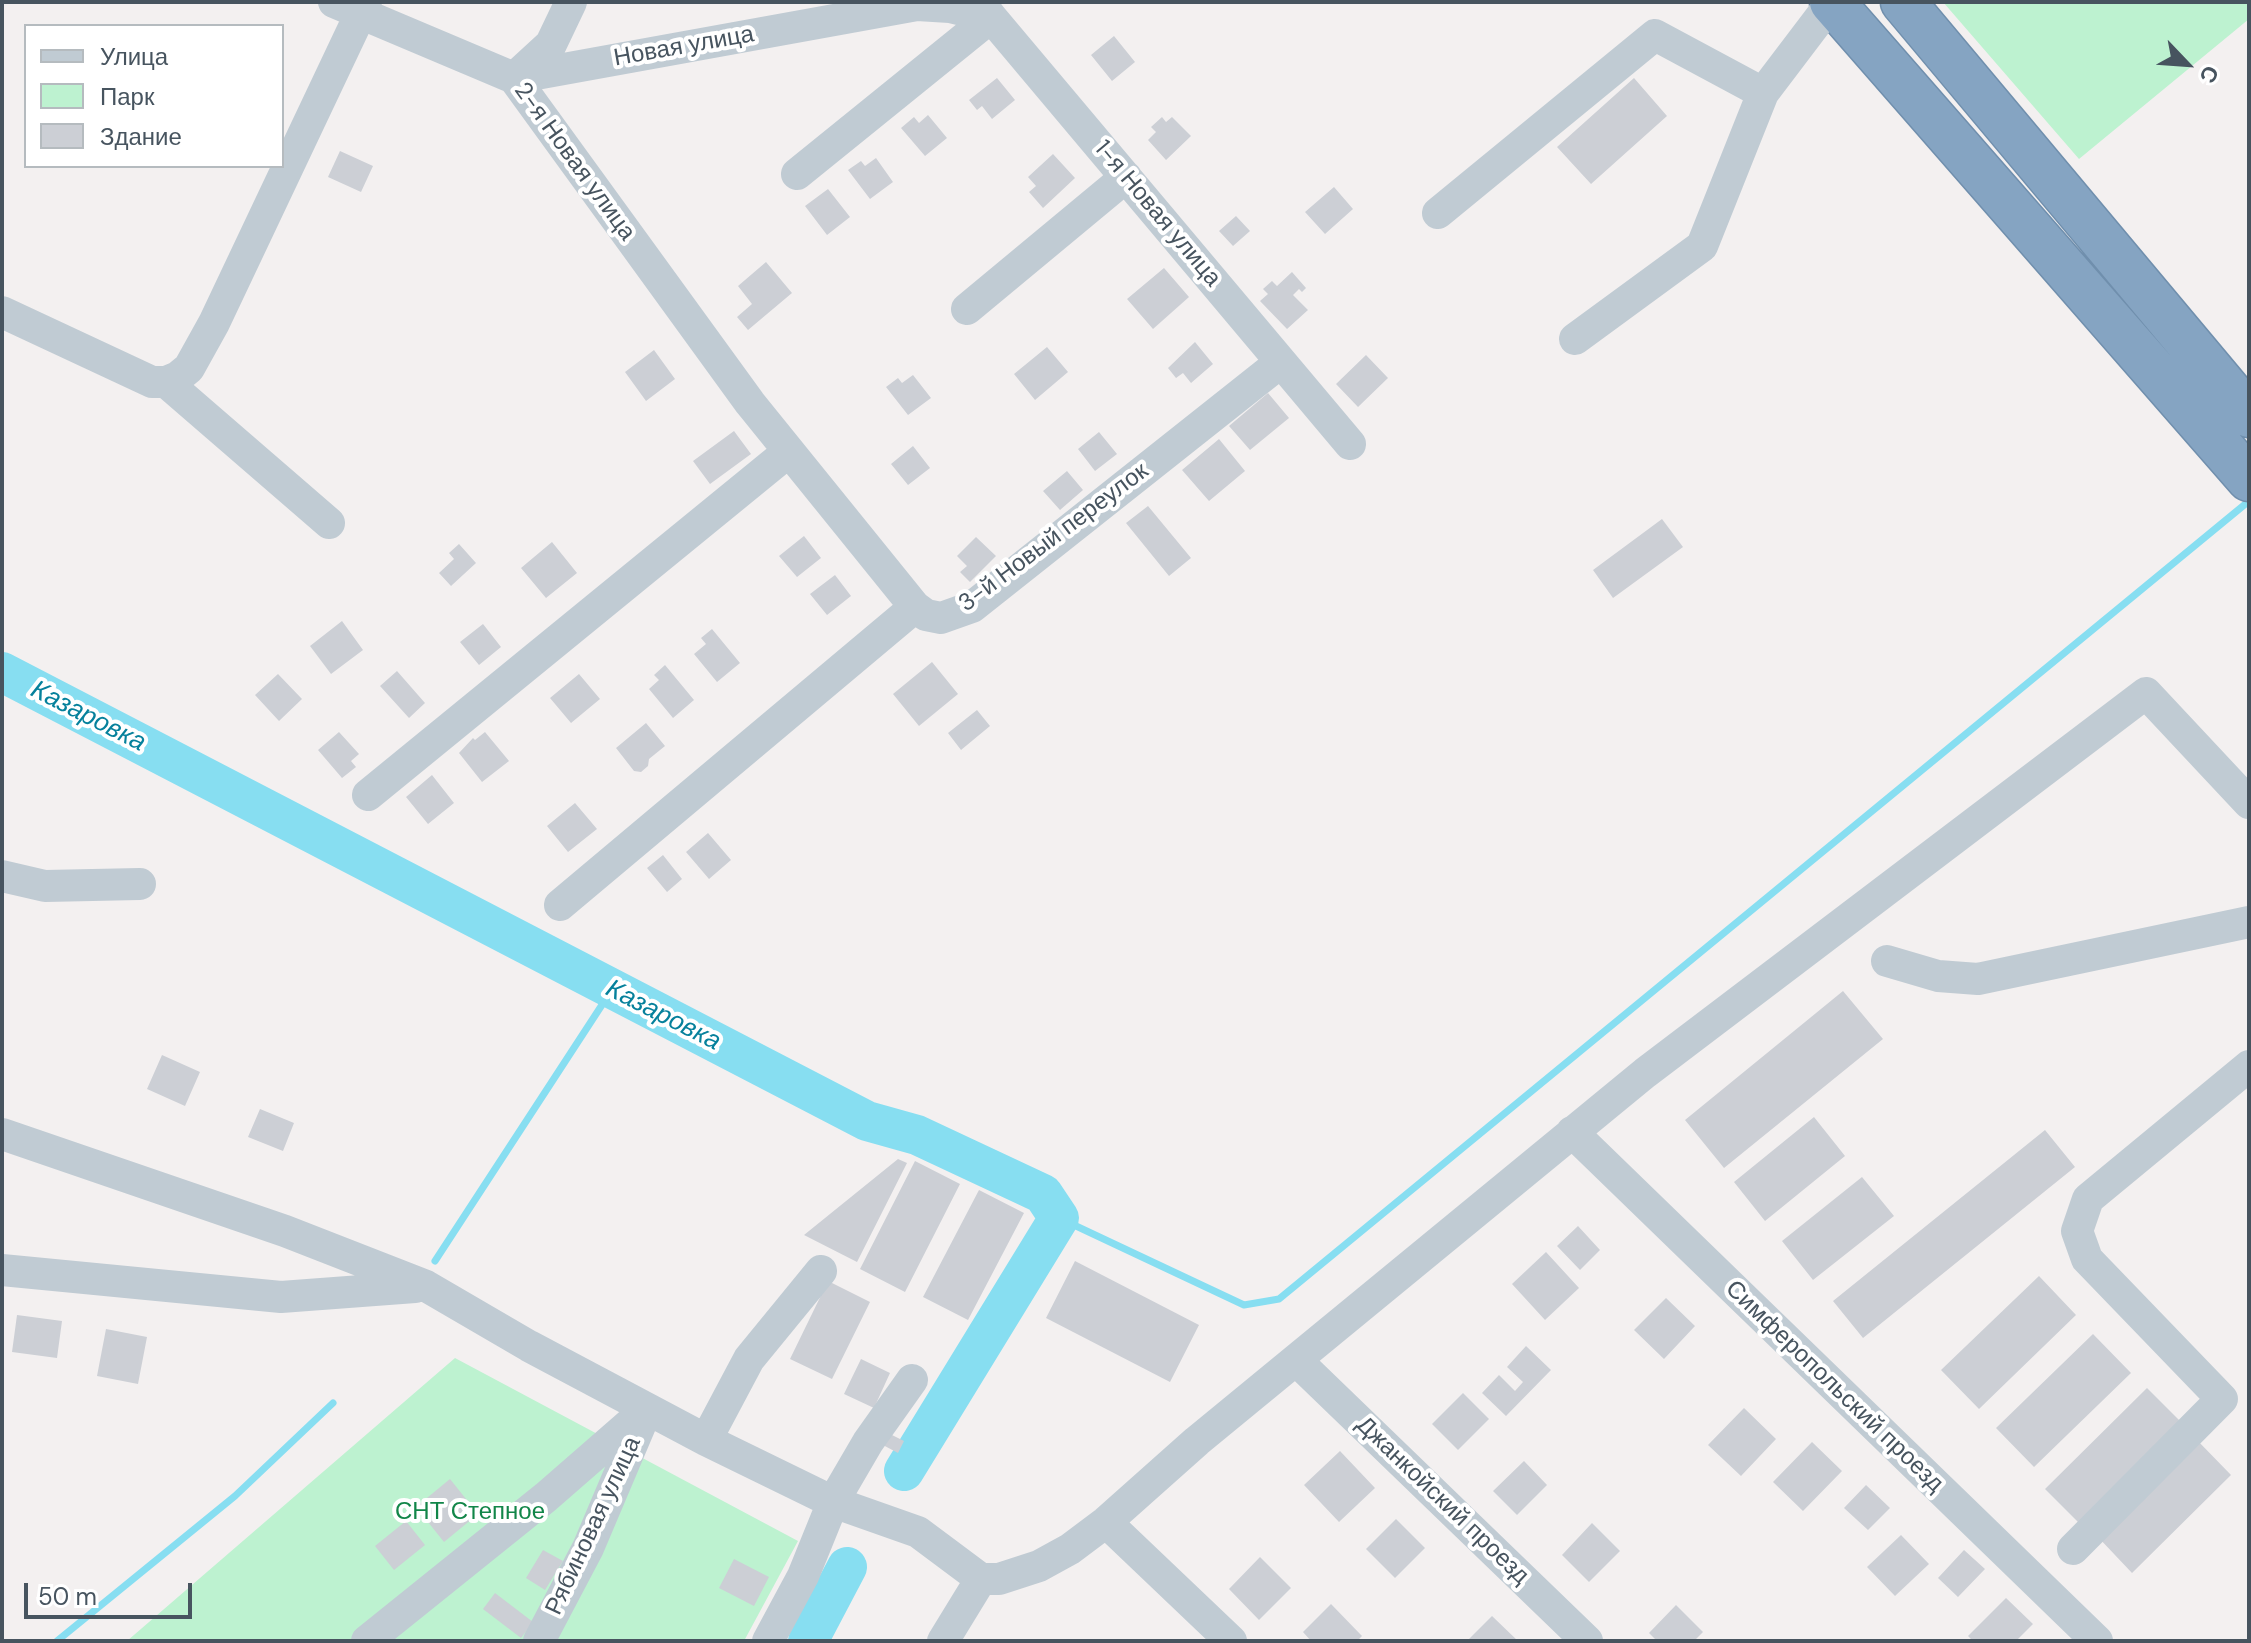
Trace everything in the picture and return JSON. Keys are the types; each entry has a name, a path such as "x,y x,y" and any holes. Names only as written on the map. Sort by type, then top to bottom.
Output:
{"highway":[{"path":"1832,2 2243,472"},
{"path":"1903,2 2249,415"}],"street":[{"path":"514,78 551,44 571,2"},
{"path":"1575,339 1702,246 1763,93 1832,2"},
{"name":"Новая улица","path":"514,78 917,5 973,9"},
{"path":"284,161 353,6"},
{"name":"2-я Новая улица","path":"353,6 514,78 788,452"},
{"path":"797,174 973,9"},
{"name":"1-я Новая улица","path":"973,9 1126,177 1350,444"},
{"path":"1438,213 1655,35 1763,93"},
{"path":"159,382 178,377 197,356 281,168"},
{"path":"967,309 1126,177"},
{"path":"2,312 159,382 329,523"},
{"name":"3-й Новый переулок","path":"915,607 926,615 941,618 972,607 1281,362"},
{"path":"368,795 788,452 915,607 560,905"},
{"path":"2,1134 285,1231 426,1286 529,1346 706,1440 833,1502 918,1532 981,1579 1013,1576 1070,1549 1106,1522 1197,1441 1572,1132 2146,693 2249,803"},
{"path":"2,876 45,886 140,884"},
{"path":"1887,961 1938,976 1978,979 2249,922"},
{"path":"2073,1549 2222,1399 2087,1259 2077,1231 2088,1199 2249,1066"},
{"name":"Симферопольский проезд","path":"1572,1132 2097,1641"},
{"path":"2,1270 281,1297 426,1286"},
{"path":"706,1440 749,1359 821,1271"},
{"name":"Джанкойский проезд","path":"1297,1361 1587,1641"},
{"path":"768,1641 803,1576 833,1502 868,1442 912,1380"},
{"path":"367,1641 546,1497 647,1409"},
{"name":"Рябиновая улица","path":"539,1641 588,1548 647,1409"},
{"path":"1106,1522 1231,1641"},
{"path":"943,1641 981,1579"}],"green space":[{"path":"1943,2 2249,2 2249,19 2079,159"},
{"name":"СНТ Степное","path":"455,1358 798,1541 744,1641 127,1641"}],"building":[{"path":"1114,36 1135,62 1112,81 1091,55"},
{"path":"997,78 1015,100 992,119 982,106 977,110 969,100"},
{"path":"1634,78 1667,116 1591,184 1557,147"},
{"path":"928,115 947,138 925,156 901,128 914,117 919,123"},
{"path":"1162,117 1166,122 1172,117 1191,136 1166,160 1148,140 1156,132 1151,127"},
{"path":"340,151 373,166 361,192 328,177"},
{"path":"1053,154 1075,178 1043,208 1029,192 1036,186 1028,177"},
{"path":"876,158 893,182 870,199 848,170 861,161 865,166"},
{"path":"1334,187 1353,209 1325,234 1305,212"},
{"path":"828,189 850,217 827,235 805,206"},
{"path":"1236,216 1250,231 1233,246 1219,231"},
{"path":"766,262 792,293 748,330 737,317 752,304 738,286"},
{"path":"1164,268 1189,297 1153,329 1127,299"},
{"path":"1292,272 1306,288 1302,292 1299,289 1293,295 1308,310 1287,329 1260,301 1268,294 1263,289 1272,281 1277,286"},
{"path":"1195,342 1213,364 1191,383 1183,373 1176,378 1168,368"},
{"path":"1047,347 1068,372 1035,400 1014,374"},
{"path":"654,350 675,379 646,401 625,372"},
{"path":"1366,355 1388,378 1358,407 1336,384"},
{"path":"913,375 931,398 908,415 886,387 898,378 902,383"},
{"path":"1268,393 1289,418 1250,450 1229,426"},
{"path":"734,431 751,454 710,484 693,461"},
{"path":"1099,432 1117,454 1095,471 1078,449"},
{"path":"1219,439 1245,471 1209,501 1182,470"},
{"path":"913,446 930,468 908,485 891,464"},
{"path":"1067,471 1083,490 1060,510 1043,491"},
{"path":"1148,506 1191,558 1169,576 1126,523"},
{"path":"1662,519 1683,547 1613,598 1593,570"},
{"path":"804,536 821,558 797,577 779,556"},
{"path":"976,537 996,556 970,582 960,572 967,566 957,556"},
{"path":"552,542 577,573 546,598 521,568"},
{"path":"459,544 476,563 451,586 439,573 454,559 449,553"},
{"path":"835,575 851,596 827,615 810,594"},
{"path":"342,621 363,650 331,674 310,646"},
{"path":"483,624 501,647 479,665 460,642"},
{"path":"712,629 740,663 717,682 694,654 706,644 701,638"},
{"path":"932,662 958,694 919,726 893,694"},
{"path":"665,665 694,700 673,718 649,689 659,680 654,675"},
{"path":"397,671 425,703 409,718 380,686"},
{"path":"278,674 302,699 279,721 255,695"},
{"path":"579,674 600,699 571,723 550,698"},
{"path":"977,710 990,726 961,750 948,733"},
{"path":"646,723 665,746 649,759 648,766 641,772 634,771 616,748"},
{"path":"339,732 359,754 351,761 356,767 342,778 318,750"},
{"path":"485,732 509,761 482,782 459,753 473,738 475,740"},
{"path":"432,775 454,803 428,824 406,797"},
{"path":"575,803 597,829 568,852 547,826"},
{"path":"708,833 731,860 709,879 686,852"},
{"path":"663,855 682,879 667,892 647,868"},
{"path":"1843,991 1883,1039 1724,1168 1685,1120"},
{"path":"162,1055 200,1072 185,1106 147,1089"},
{"path":"260,1109 294,1123 283,1151 248,1137"},
{"path":"1814,1117 1845,1156 1765,1221 1734,1182"},
{"path":"2045,1130 2075,1167 1863,1338 1833,1301"},
{"path":"898,1159 907,1163 857,1262 804,1235"},
{"path":"915,1161 960,1184 905,1292 860,1269"},
{"path":"1862,1177 1894,1216 1813,1280 1782,1241"},
{"path":"979,1190 1024,1213 968,1320 923,1297"},
{"path":"1578,1226 1600,1250 1580,1270 1557,1246"},
{"path":"1546,1252 1579,1288 1545,1320 1512,1284"},
{"path":"1075,1261 1199,1325 1170,1382 1046,1318"},
{"path":"2039,1276 2076,1315 1979,1409 1941,1370"},
{"path":"828,1281 870,1302 832,1379 790,1359"},
{"path":"1666,1298 1695,1326 1664,1359 1634,1330"},
{"path":"17,1315 62,1321 57,1358 12,1352"},
{"path":"106,1329 147,1337 138,1384 97,1376"},
{"path":"2093,1334 2131,1373 2034,1467 1996,1428"},
{"path":"1526,1346 1551,1370 1506,1416 1482,1393 1499,1375 1515,1391 1523,1382 1507,1367"},
{"path":"861,1359 890,1373 874,1408 844,1394"},
{"path":"2147,1388 2182,1423 2080,1524 2045,1489"},
{"path":"1463,1393 1489,1419 1458,1450 1432,1424"},
{"path":"1744,1408 1776,1439 1741,1476 1708,1445"},
{"path":"886,1432 904,1441 898,1453 881,1444"},
{"path":"2196,1439 2231,1475 2132,1573 2097,1536"},
{"path":"1812,1442 1842,1471 1803,1511 1773,1482"},
{"path":"1340,1451 1375,1488 1339,1522 1304,1485"},
{"path":"1524,1461 1547,1485 1517,1515 1493,1491"},
{"path":"450,1479 478,1514 444,1542 416,1507"},
{"path":"1866,1485 1890,1508 1868,1530 1844,1508"},
{"path":"1396,1519 1425,1548 1395,1578 1366,1549"},
{"path":"406,1521 425,1545 394,1570 375,1546"},
{"path":"1592,1523 1620,1551 1589,1582 1562,1555"},
{"path":"1901,1535 1929,1564 1895,1596 1867,1567"},
{"path":"543,1550 563,1561 545,1590 526,1578"},
{"path":"1964,1550 1985,1569 1958,1597 1938,1578"},
{"path":"1260,1557 1291,1588 1259,1620 1229,1589"},
{"path":"734,1559 769,1577 754,1606 719,1588"},
{"path":"495,1593 533,1622 521,1638 483,1609"},
{"path":"2006,1598 2033,1624 2016,1641 1973,1641 1968,1636"},
{"path":"1331,1604 1362,1636 1357,1641 1311,1641 1303,1632"},
{"path":"1676,1605 1703,1632 1694,1641 1657,1641 1649,1633"},
{"path":"1492,1616 1518,1641 1467,1641"}],"waterway":[{"path":"1059,1218 1244,1305 1279,1299 2249,501"},
{"name":"Казаровка","path":"2,672 867,1121 917,1135 1043,1194 1059,1218 904,1471"},
{"path":"435,1261 613,988"},
{"path":"57,1641 235,1496 333,1403"},
{"name":"Казаровка","path":"808,1641 847,1567"}]}
